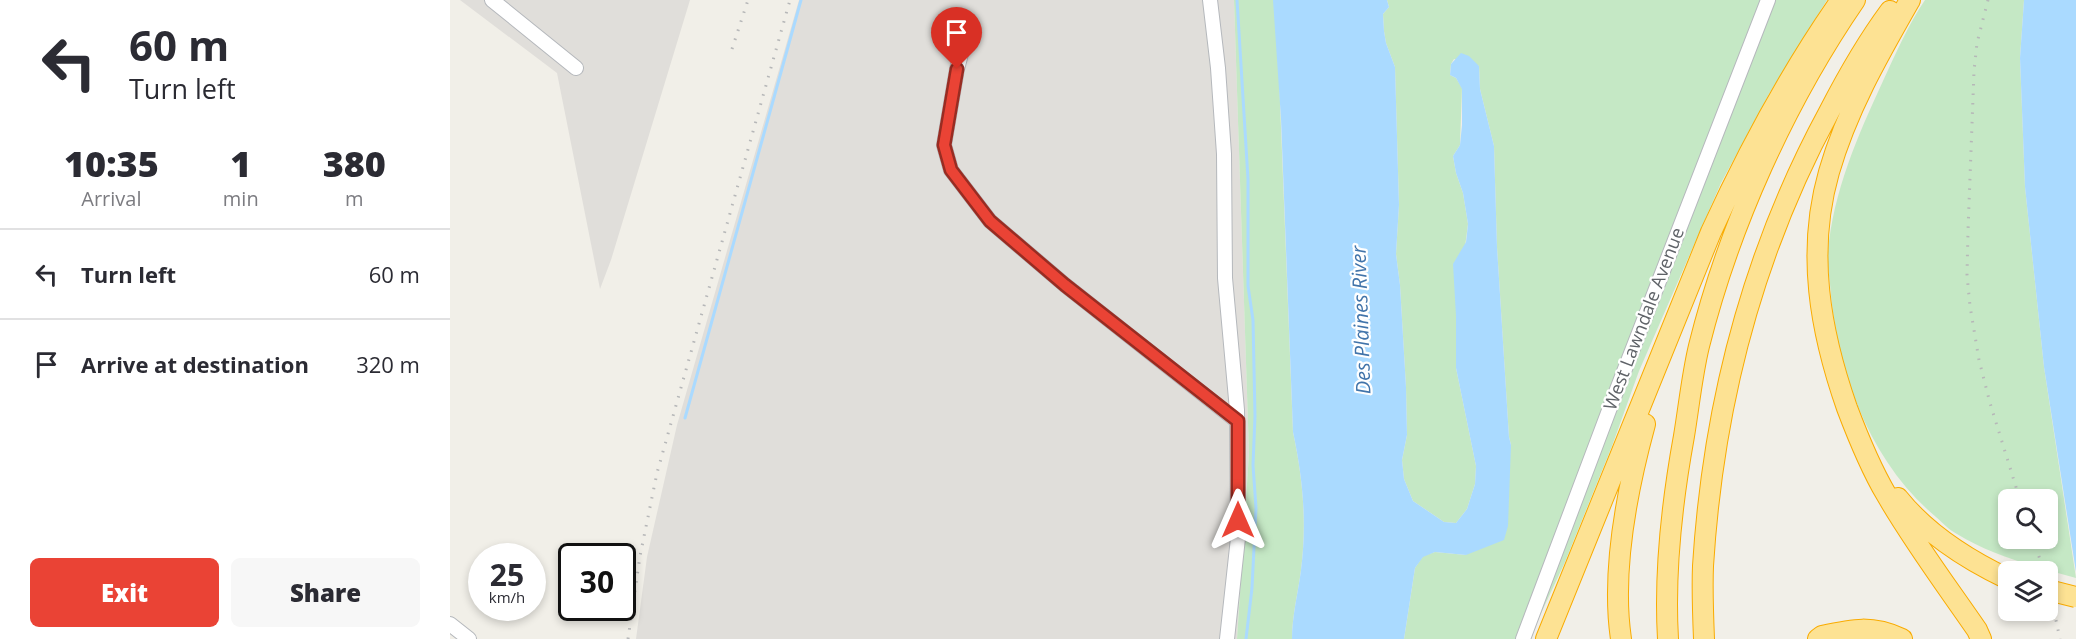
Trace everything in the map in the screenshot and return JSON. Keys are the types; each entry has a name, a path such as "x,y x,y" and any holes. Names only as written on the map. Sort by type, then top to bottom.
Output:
{"highway":[{"path":"1546,639 1711,232 1770,112 1841,0"},
{"path":"1668,639 1672,509 1699,348 1717,284 1761,169 1786,117 1826,45 1855,0"},
{"path":"1704,639 1703,568 1713,466 1730,374 1745,315 1764,253 1809,149 1857,62 1899,0"},
{"path":"1910,0 1870,70 1843,128 1828,174 1819,220 1817,271 1824,331 1838,384 1866,456 1885,493 1923,553 1982,639"},
{"path":"1621,639 1618,621 1621,544 1640,440 1663,351"},
{"path":"1852,421 1880,474 1900,501 1924,524 1955,548 1973,561 1998,574"},
{"path":"2058,592 2076,597"},
{"path":"1818,639 1822,636 1856,629 1889,633 1902,639"}],"street":[{"path":"492,0 576,68"},
{"path":"1210,0 1218,68 1224,154 1225,278 1238,421 1238,538 1227,639"},
{"name":"West Lawndale Avenue","path":"1522,639 1768,0"},
{"path":"966,35 957,69 944,145 951,170 990,221 1065,285 1238,421"},
{"path":"450,624 469,639"}],"shaded area":[{"path":"460,0 690,0 611,260 600,289 557,73"},
{"path":"799,0 1234,0 1249,453 1237,639 636,639 647,557 677,425"}],"green space":[{"path":"1234,0 1276,0 1293,432 1302,484 1304,518 1303,553 1292,639 1237,639 1249,453"},
{"path":"1387,0 1827,0 1769,94 1721,183 1639,371 1612,446 1565,562 1529,639 1404,639 1415,568 1423,556 1435,552 1466,555 1511,445 1497,247 1494,146 1480,89 1479,66 1454,59 1450,75 1456,78 1462,88 1460,145 1453,156 1468,224 1456,316 1456,368 1476,466 1475,484 1467,509 1456,523 1444,522 1413,501 1404,479 1402,460 1407,435 1406,387 1396,254 1399,205 1395,67 1384,31 1383,14 1389,7"},
{"path":"1925,0 2024,0 2020,58 2025,187 2044,367 2076,578 2058,573 2058,561 2018,561 1985,549 1949,528 1912,494 1892,469 1860,411 1849,380 1834,316 1828,260 1831,230 1848,164 1908,29"}],"water":[{"name":"Des Plaines River","path":"1273,0 1387,0 1389,7 1383,14 1384,31 1395,67 1399,205 1396,254 1406,387 1407,435 1402,460 1404,479 1413,501 1444,522 1456,523 1467,509 1475,484 1476,466 1456,368 1453,264 1466,242 1468,224 1453,156 1460,145 1462,89 1456,78 1450,75 1451,64 1461,53 1469,56 1479,66 1480,89 1494,146 1497,247 1511,445 1508,526 1504,540 1466,555 1435,552 1423,557 1415,568 1404,639 1292,639 1303,553 1304,518 1302,484 1293,432 1281,119"},
{"path":"2024,0 2076,0 2076,572 2044,367 2025,187 2020,58"}],"waterway":[{"path":"685,418 801,0"},
{"path":"1237,0 1248,179 1248,286 1253,320 1255,416 1253,465 1256,508 1252,588 1246,639"}],"railway":[{"path":"732,49 748,0"},
{"path":"628,639 640,556 657,473 790,0"},
{"path":"1988,0 1977,43 1974,71 1967,275 1979,360 2017,489"},
{"path":"2037,549 2040,561"},
{"path":"2056,621 2060,639"}],"route":[{"path":"957,69 944,145 951,170 990,221 1065,285 1238,421 1238,520"}]}
